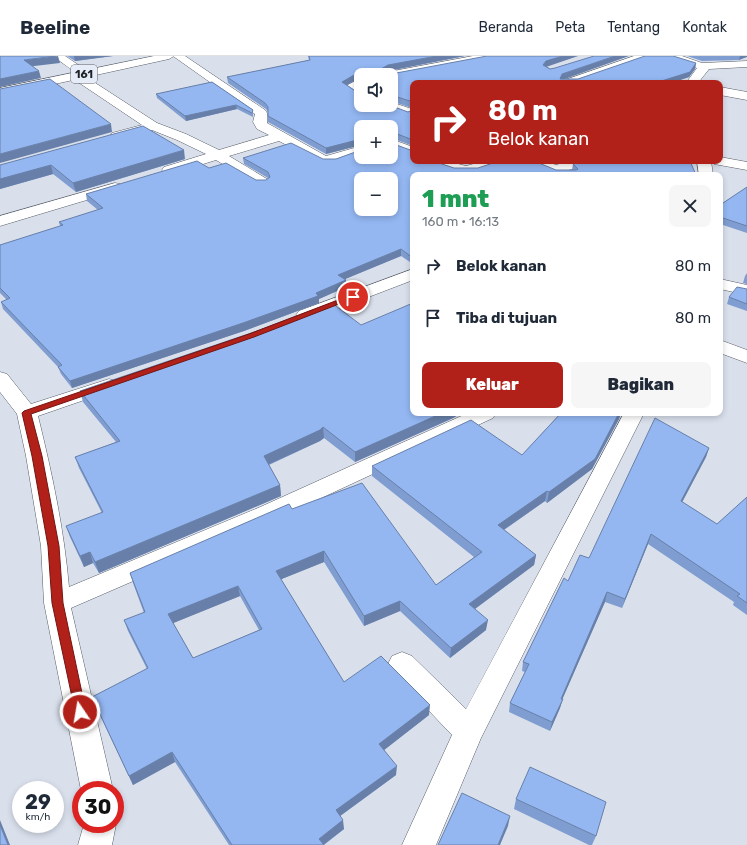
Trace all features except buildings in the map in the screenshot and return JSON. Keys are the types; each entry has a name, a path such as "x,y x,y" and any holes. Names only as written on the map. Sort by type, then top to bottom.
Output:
{"street":[{"path":"58,56 81,75 152,126 170,132 217,155 262,182"},
{"name":"161","path":"0,92 169,56"},
{"path":"178,56 261,113 260,124 323,160 331,161 354,153"},
{"path":"398,73 490,56"},
{"path":"575,80 646,56"},
{"path":"671,56 702,66 747,64"},
{"path":"694,80 703,69 702,66"},
{"path":"723,92 747,96"},
{"path":"398,108 408,112"},
{"path":"106,139 152,126"},
{"path":"398,138 406,135"},
{"path":"159,173 280,136"},
{"path":"398,144 410,150"},
{"path":"723,162 747,166"},
{"path":"442,164 456,170 466,171 474,170 489,164"},
{"path":"541,164 560,172"},
{"path":"564,172 578,164"},
{"path":"0,221 129,182"},
{"path":"288,322 410,276"},
{"path":"723,285 747,290"},
{"path":"723,347 747,356"},
{"path":"0,378 27,413 37,456 53,546 57,603 95,781"},
{"path":"27,413 124,380"},
{"path":"57,603 273,510 479,416"},
{"path":"419,845 469,732 632,416"},
{"path":"402,664 469,732"},
{"path":"96,845 98,833"}],"route":[{"path":"80,712 57,603 53,546 37,456 27,413 251,336 353,297"}]}
